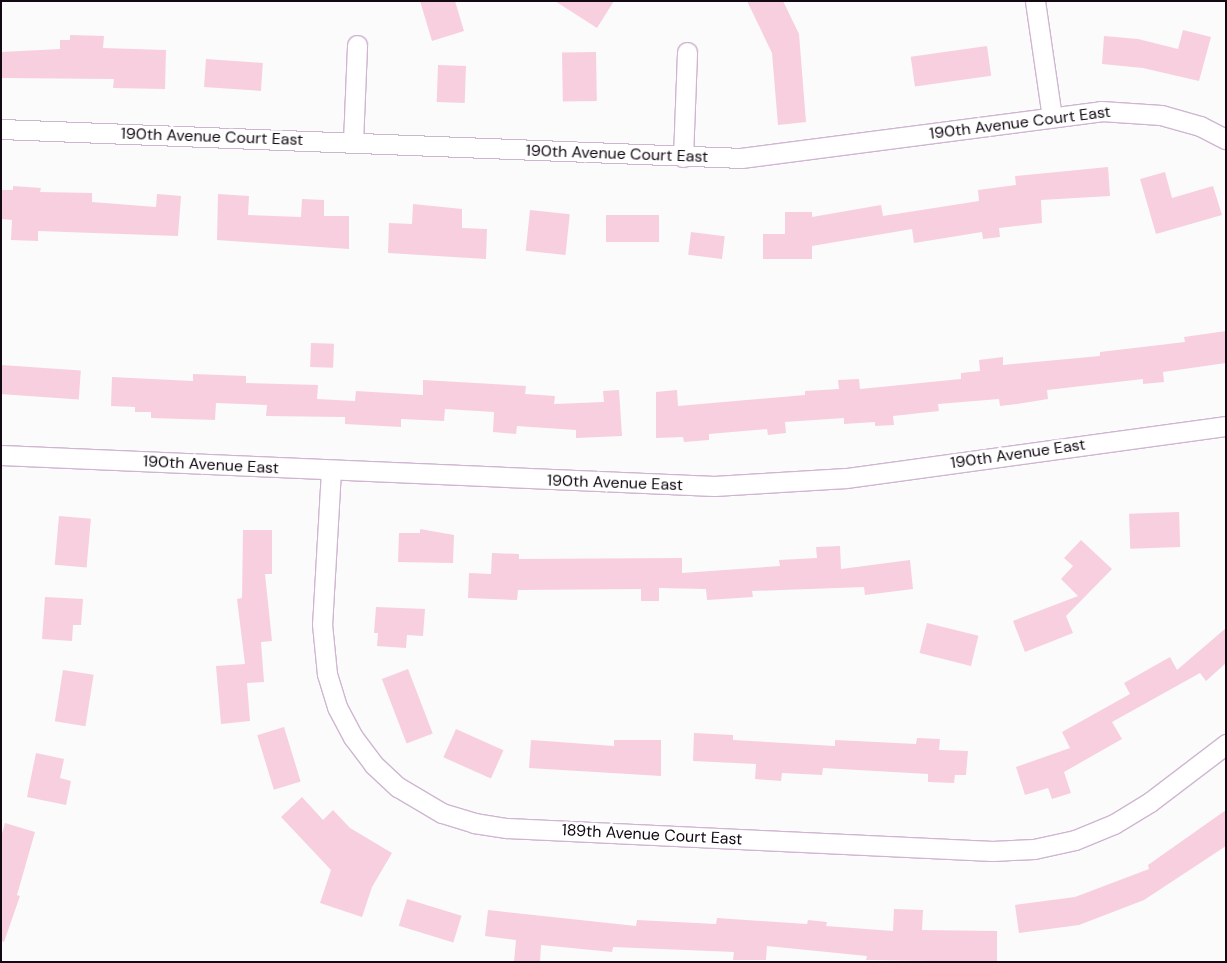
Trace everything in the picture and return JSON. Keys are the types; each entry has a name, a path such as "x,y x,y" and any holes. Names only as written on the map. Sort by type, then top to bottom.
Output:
{"street":[{"path":"1035,1 1052,117"},
{"path":"353,142 357,45"},
{"path":"683,157 687,52"},
{"name":"190th Avenue Court East","path":"1,129 741,158 799,152 1101,111 1141,112 1181,120 1226,139"},
{"name":"190th Avenue East","path":"1,455 668,486 793,483 1226,426"},
{"name":"189th Avenue Court East","path":"330,470 322,624 327,674 337,707 353,737 373,764 398,787 442,813 474,823 507,828 992,852 1034,849 1075,840 1114,824 1150,802 1226,744"}],"building":[{"path":"420,1 455,1 464,31 432,41"},
{"path":"555,1 614,1 597,28"},
{"path":"747,1 783,1 799,34 806,122 778,125 772,53"},
{"path":"1183,30 1211,37 1199,81 1143,68 1102,64 1104,36 1138,39 1178,49"},
{"path":"70,35 104,36 103,48 166,50 165,89 113,88 114,79 1,78 1,52 60,49 60,40 70,40"},
{"path":"987,46 991,76 915,86 911,57"},
{"path":"596,52 597,101 563,102 562,53"},
{"path":"206,59 263,63 261,91 204,87"},
{"path":"438,65 466,66 465,103 437,102"},
{"path":"1108,167 1110,196 1041,200 1042,223 999,228 1000,237 983,239 982,232 914,243 912,229 812,246 812,259 763,259 763,234 785,234 785,212 812,212 812,217 881,205 883,216 979,201 978,190 1016,185 1015,176"},
{"path":"1165,172 1172,198 1213,186 1222,215 1156,234 1140,179"},
{"path":"13,186 41,188 40,192 92,193 92,202 156,207 157,194 181,196 178,236 38,231 38,241 11,240 12,220 1,219 1,190 13,190"},
{"path":"218,194 249,196 248,215 301,217 302,199 324,200 324,216 349,216 349,249 217,240"},
{"path":"413,204 462,209 462,228 487,229 486,259 388,253 389,223 412,224"},
{"path":"530,210 570,214 565,255 526,251"},
{"path":"606,215 659,215 659,242 606,242"},
{"path":"691,232 725,236 722,259 688,255"},
{"path":"1226,331 1226,363 1163,372 1164,382 1143,384 1143,379 1047,390 1048,399 1000,406 999,399 938,404 939,411 893,416 894,425 875,426 875,422 844,424 844,418 785,422 786,433 768,435 767,429 709,434 709,440 684,442 683,437 656,438 656,392 677,390 678,406 805,395 805,391 839,389 838,380 859,379 860,389 961,379 961,373 980,371 979,360 1003,357 1003,365 1100,356 1100,352 1185,342 1184,337"},
{"path":"311,343 334,344 333,368 310,367"},
{"path":"1,365 81,371 79,400 1,394"},
{"path":"193,374 246,376 246,383 318,385 317,399 355,401 356,391 423,395 423,380 526,386 525,394 555,396 554,404 604,402 603,391 619,390 622,436 576,438 576,430 517,426 516,434 493,432 494,412 445,409 444,421 401,419 401,427 345,424 345,417 266,416 267,405 216,403 215,420 151,418 151,412 135,412 135,407 111,406 112,377 193,381"},
{"path":"1179,512 1180,547 1130,549 1129,514"},
{"path":"59,516 91,519 87,568 55,565"},
{"path":"420,529 454,535 453,563 398,562 399,533 420,533"},
{"path":"243,530 272,530 272,574 265,574 272,641 261,642 264,682 247,683 250,721 221,724 216,666 245,664 237,599 242,598"},
{"path":"1081,540 1112,569 1066,616 1073,633 1025,652 1013,621 1078,596 1061,579 1073,566 1064,558"},
{"path":"840,546 841,569 910,560 913,589 865,595 864,587 752,591 753,597 707,600 706,589 659,588 659,601 641,601 641,589 518,590 517,600 468,598 469,573 491,574 492,553 519,554 519,559 682,558 682,573 780,566 779,560 817,558 816,547"},
{"path":"45,597 83,599 81,625 73,625 72,641 42,639"},
{"path":"376,607 425,609 423,636 407,635 406,648 377,646 378,633 374,633"},
{"path":"927,623 978,636 971,666 920,653"},
{"path":"1226,628 1226,663 1206,681 1200,673 1112,722 1122,739 1064,772 1071,793 1052,799 1048,788 1025,795 1016,767 1070,748 1062,732 1130,694 1124,683 1170,657 1177,670"},
{"path":"408,669 433,733 407,743 382,679"},
{"path":"63,670 94,675 85,726 55,721"},
{"path":"284,727 301,782 274,790 257,735"},
{"path":"456,729 504,750 491,778 443,757"},
{"path":"694,733 733,735 733,740 835,746 835,740 916,744 917,738 940,739 939,750 968,751 966,775 955,775 954,783 928,782 928,774 823,768 822,775 782,773 781,781 755,779 756,764 693,761"},
{"path":"531,740 614,746 614,740 661,740 661,776 529,768"},
{"path":"36,753 64,759 60,778 71,781 66,805 27,797"},
{"path":"302,797 323,820 333,810 350,828 392,853 372,887 362,917 320,903 331,870 281,817"},
{"path":"1226,810 1226,846 1144,900 1079,925 1019,933 1015,905 1075,897 1149,869 1148,865"},
{"path":"5,823 35,832 17,895 20,896 4,942 1,941 1,837"},
{"path":"407,899 462,916 453,942 399,926"},
{"path":"894,909 923,910 922,930 997,931 997,962 866,960 867,956 767,946 766,960 733,960 734,952 613,947 612,952 541,945 540,962 514,962 516,940 485,936 488,910 636,926 637,920 716,924 717,918 807,924 808,920 827,922 826,926 893,931"}]}
